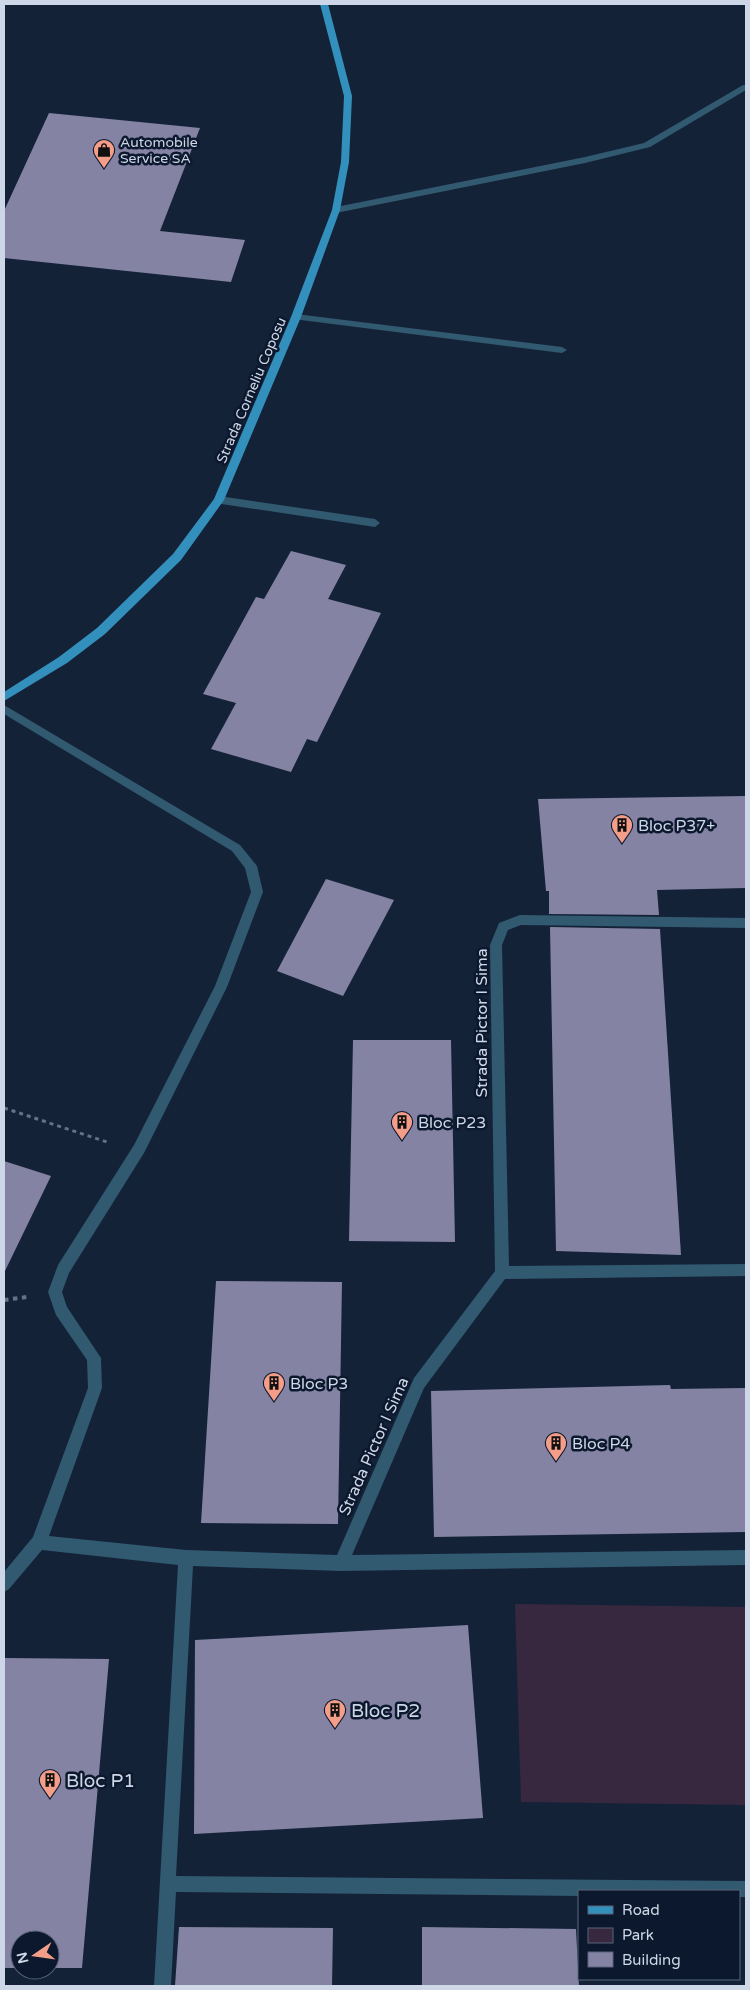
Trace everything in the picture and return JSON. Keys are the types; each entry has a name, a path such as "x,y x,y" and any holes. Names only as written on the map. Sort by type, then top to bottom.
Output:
{"main road":[{"name":"Strada Corneliu Coposu","path":"4,697 63,660 101,631 177,557 219,500 296,316 336,210 345,162 348,96 324,4"}],"street":[{"path":"336,210 585,160 647,145 746,87"},
{"path":"296,316 562,350"},
{"path":"219,500 375,523"},
{"path":"4,709 236,848 251,866 257,892 221,987 139,1149 64,1270 55,1292 61,1310 94,1358 94,1388 39,1542 4,1584"},
{"name":"Strada Pictor I Sima","path":"341,1563 419,1382 502,1273 496,945 503,927 520,920 746,923"},
{"path":"502,1273 746,1270"},
{"path":"39,1542 186,1558 341,1563 746,1558"},
{"path":"162,1986 186,1558"},
{"path":"168,1884 746,1889"}],"path":[{"path":"4,1108 105,1142 139,1149"}],"green space":[{"path":"515,1604 746,1607 746,1805 521,1802"}],"building":[{"name":"Automobile Service SA","path":"49,113 200,128 160,231 245,240 231,282 4,258 4,211"},
{"path":"291,551 346,565 328,599 381,613 317,742 307,739 291,772 211,749 236,703 203,694 256,597 264,599"},
{"name":"Bloc P37+","path":"746,796 746,888 657,890 659,915 549,914 549,891 546,891 538,799"},
{"path":"326,879 394,900 343,996 277,971"},
{"path":"550,927 660,929 681,1255 556,1251"},
{"name":"Bloc P23","path":"353,1040 451,1040 455,1242 349,1241"},
{"path":"4,1161 51,1176 4,1273"},
{"name":"Bloc P3","path":"216,1281 342,1282 338,1524 201,1523"},
{"name":"Bloc P4","path":"670,1385 671,1389 746,1388 746,1532 434,1537 431,1391"},
{"name":"Bloc P2","path":"468,1625 483,1818 194,1834 195,1640"},
{"name":"Bloc P1","path":"4,1658 109,1659 82,1968 60,1968 60,1930 10,1930 10,1968 4,1968"},
{"path":"179,1927 333,1928 332,1986 175,1986"},
{"path":"422,1927 576,1929 579,1986 422,1986"}],"place":[{"name":"Automobile Service SA","path":"104,169"},
{"name":"Bloc P37+","path":"622,844"},
{"name":"Bloc P23","path":"402,1141"},
{"name":"Bloc P3","path":"274,1402"},
{"name":"Bloc P4","path":"556,1462"},
{"name":"Bloc P2","path":"335,1729"},
{"name":"Bloc P1","path":"50,1799"}]}
